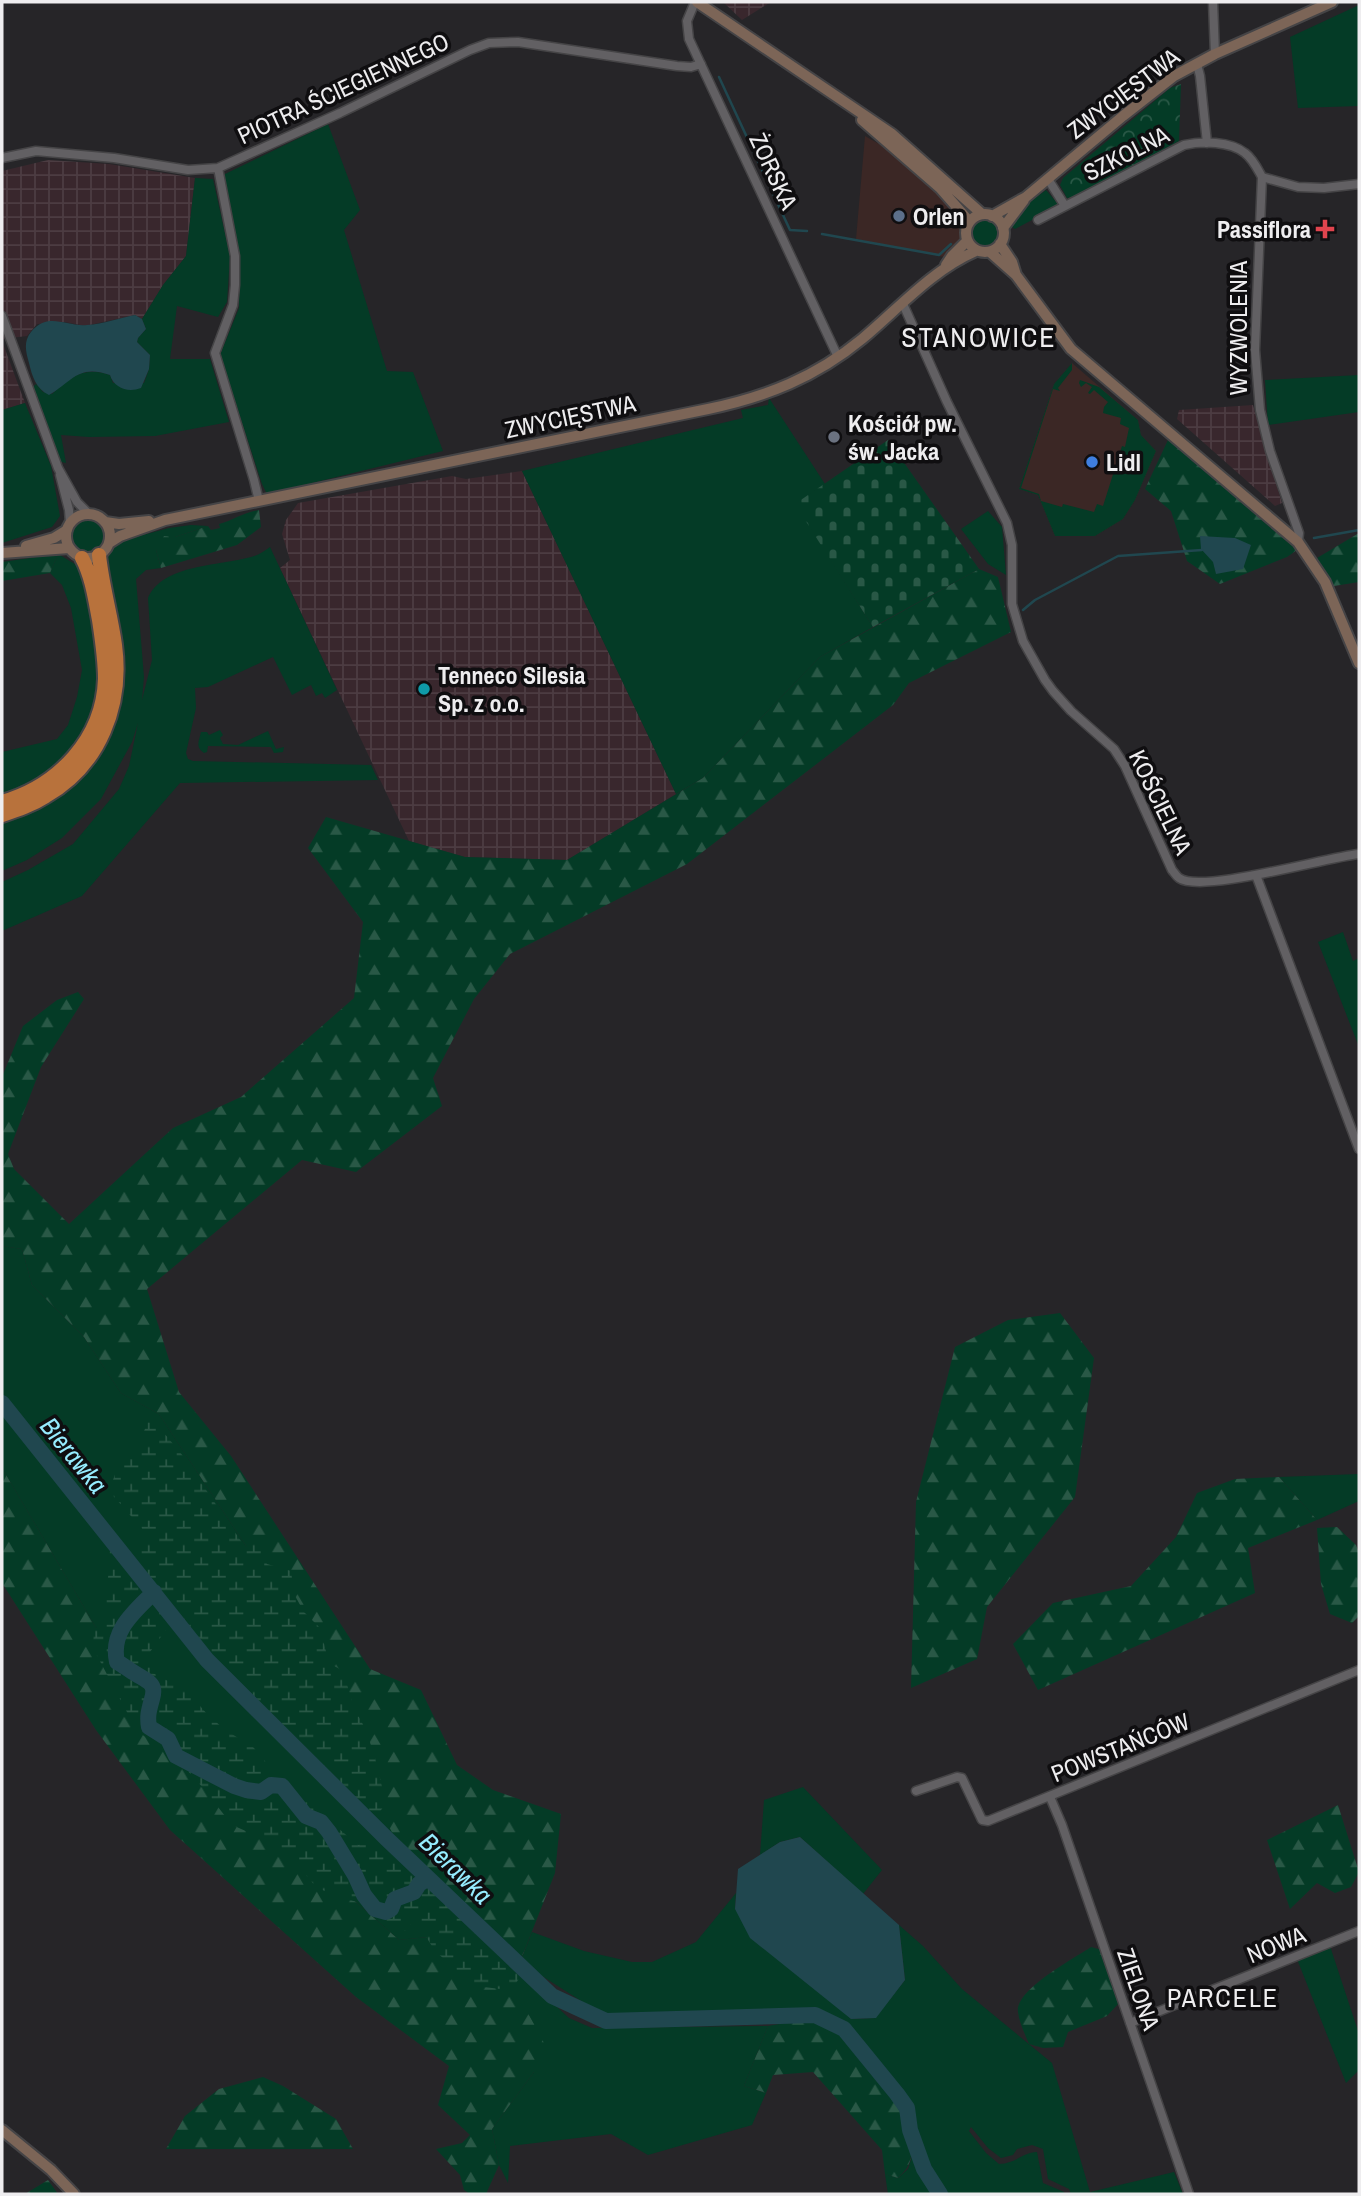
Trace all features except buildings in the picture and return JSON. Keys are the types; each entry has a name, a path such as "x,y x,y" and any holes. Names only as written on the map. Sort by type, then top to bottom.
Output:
{"highway":[{"path":"2,815 45,797 63,786 87,761 108,724 115,698 117,672 104,549"},
{"path":"2,802 38,787 70,763 83,747 98,714 105,681 103,644 91,580 82,558"}],"main road":[{"name":"ŻORSKA","path":"696,2 898,139 987,215"},
{"name":"ZWYCIĘSTWA","path":"1003,228 1026,198 1152,92 1215,54 1332,2"},
{"name":"ŻORSKA","path":"834,96 940,188 970,221"},
{"name":"ZWYCIĘSTWA","path":"987,215 1026,198"},
{"path":"987,215 999,221 1003,228 1003,238 990,252 976,251 967,241 966,227 970,221 987,215"},
{"name":"ZWYCIĘSTWA","path":"945,267 967,241"},
{"name":"WYZWOLENIA","path":"1000,244 1012,262 1016,275"},
{"name":"ZWYCIĘSTWA","path":"105,522 119,524 165,520 726,406 787,386 811,374 838,357 945,267 976,251"},
{"name":"WYZWOLENIA","path":"990,252 1016,275 1071,349 1297,542 1325,582 1359,663"},
{"path":"6,553 51,538 81,516 99,517 105,522 110,534 104,549 92,558 82,558 69,548 66,539 68,527"},
{"name":"ZWYCIĘSTWA","path":"104,549 122,535 165,520"},
{"path":"6,553 69,548"},
{"path":"2,2130 51,2170 74,2194"}],"street":[{"name":"ŻORSKA","path":"696,2 687,21 689,39 838,357"},
{"path":"1213,2 1215,54"},
{"name":"PIOTRA ŚCIEGIENNEGO","path":"2,158 36,151 111,158 188,170 218,169 489,43 518,42 677,66 691,67 701,64"},
{"path":"1196,64 1200,76 1207,143 1233,147 1244,152 1254,162 1262,177 1298,187 1324,188 1359,184"},
{"name":"SZKOLNA","path":"1038,220 1184,145 1207,143"},
{"path":"218,169 235,256 235,285 233,305 215,353 259,501"},
{"name":"WYZWOLENIA","path":"1262,177 1255,350 1260,410 1270,450 1299,533 1297,542"},
{"name":"SZKOLNA","path":"1048,179 1065,206"},
{"name":"KOŚCIELNA","path":"903,304 1007,523 1012,545 1012,604 1017,625 1045,680 1071,711 1114,749 1125,766 1172,870 1179,879 1193,882 1256,875"},
{"path":"2,316 58,468 69,510 68,527"},
{"path":"58,468 77,502 90,515"},
{"path":"1359,854 1256,875 1359,1149"},
{"name":"POWSTAŃCÓW","path":"916,1791 957,1777 962,1778 984,1822 1359,1670"},
{"name":"ZIELONA","path":"1050,1797 1189,2194"},
{"name":"NOWA","path":"1130,2023 1359,1931"}],"shaded area":[{"path":"723,2 771,2 742,20"},
{"path":"865,136 895,153 960,214 963,223 960,240 944,257 856,239"},
{"path":"48,160 109,164 195,178 186,256 163,285 142,319 135,315 85,326 65,322 37,324 27,336 2,339 2,171"},
{"path":"2,341 25,403 2,410"},
{"path":"1072,363 1138,420 1141,435 1156,451 1135,500 1123,519 1095,536 1055,536 1038,495 1019,489 1054,384"},
{"path":"1253,405 1282,503 1275,506 1177,419 1179,410"},
{"path":"522,471 676,794 567,860 465,857 409,841 280,568 290,560 282,534 286,520 298,503 452,476 466,479"}],"green space":[{"path":"1359,5 1359,106 1298,108 1290,37"},
{"path":"1181,84 1179,141 1075,197 1067,198 1060,185 1063,178 1170,88"},
{"path":"328,124 360,210 344,230 387,371 413,372 443,451 267,494 220,355 239,308 240,262 223,175"},
{"path":"195,178 213,179 230,256 227,302 218,317 177,306 170,359 210,359 229,422 155,436 61,435 66,463 58,461 31,389 36,384 43,392 52,394 65,382 85,372 110,375 113,383 144,383 150,355 137,342 146,329 142,319 163,285 186,256"},
{"path":"1046,190 1058,204 1015,229 1012,227 1020,211"},
{"path":"985,220 994,224 998,233 994,242 985,246 976,242 972,233 976,224"},
{"path":"1072,363 1072,370 1058,388 1060,391 1053,389 1021,488 1039,494 1041,501 1062,507 1063,504 1094,512 1097,504 1103,506 1122,446 1125,447 1129,428 1120,424 1121,418 1103,413 1108,402 1094,390 1088,393 1092,387 1086,383 1081,387 1080,380 1099,387 1138,420 1141,435 1156,451 1135,500 1123,519 1095,536 1055,536 1038,495 1019,489 1054,384"},
{"path":"1359,375 1359,412 1268,425 1265,380"},
{"path":"769,398 825,484 796,504 873,627 820,657 703,778 676,794 522,471 743,418 741,410 768,405"},
{"path":"25,403 51,466 60,516 52,527 2,543 2,410"},
{"path":"888,440 979,569 873,627 795,504"},
{"path":"1168,440 1297,550 1287,557 1220,584 1187,561 1171,511 1145,489"},
{"path":"259,510 261,527 237,545 161,568 156,550 164,536 175,537 208,526 211,530 220,528 219,524"},
{"path":"988,511 1002,527 1006,575 988,564 961,529"},
{"path":"88,520 99,525 104,536 99,547 88,552 77,547 72,536 77,525"},
{"path":"191,525 208,526 175,537 156,550 161,568 146,570 136,579 144,677 142,700 152,660 148,598 155,587 179,572 254,556 270,547 337,690 325,698 322,693 316,696 311,685 292,695 273,657 208,687 195,688 196,708 186,753 188,759 371,765 378,780 180,783 82,896 2,931 2,882 73,844 119,789 129,766 138,723 132,742 101,799 62,838 27,860 2,871 2,821 47,804 63,793 96,759 109,737 122,692 105,567 108,557 115,546 127,536 128,539"},
{"path":"1359,533 1359,582 1334,586 1317,558"},
{"path":"58,554 80,567 88,596 97,653 98,680 93,706 84,731 68,754 34,782 2,798 2,752 57,739 68,725 77,697 82,670 71,608 62,585 50,573"},
{"path":"58,554 50,573 2,581 2,562"},
{"path":"979,569 998,577 1011,632 909,683 893,705 687,864 510,954 474,999 433,1078 442,1106 356,1172 302,1160 147,1289 179,1392 231,1456 370,1669 421,1690 457,1765 493,1790 561,1814 555,1873 512,1982 544,2043 534,2072 492,2129 499,2165 486,2194 470,2194 464,2190 460,2175 436,2149 462,2143 470,2135 438,2105 449,2066 356,1997 170,1830 96,1730 2,1583 2,1468 121,1670 290,1844 399,1940 447,1935 465,1908 398,1844 354,1758 341,1690 159,1414 121,1393 84,1337 32,1285 22,1249 2,1246 2,1077 23,1026 57,1000 78,992 84,999 41,1067 8,1154 14,1169 69,1224 173,1128 241,1097 354,998 363,922 308,848 326,817 465,857 567,860 703,778 820,657"},
{"path":"220,730 223,744 238,745 268,731 276,749 284,747 283,752 274,753 271,747 208,746 207,752 201,751 201,732 207,732 209,735"},
{"path":"1343,932 1353,961 1359,958 1359,1047 1318,942"},
{"path":"2,1246 22,1249 32,1285 84,1337 121,1393 159,1414 341,1690 398,1844 465,1909 447,1935 399,1940 290,1844 121,1670 2,1468"},
{"path":"1060,1313 1094,1358 1075,1497 987,1607 977,1659 911,1688 916,1502 955,1347 1008,1320"},
{"path":"150,1416 183,1456 245,1547 257,1543 267,1564 291,1571 294,1594 304,1612 320,1628 329,1663 343,1671 354,1708 366,1730 386,1803 374,1820 176,1616 150,1652 151,1672 187,1691 207,1714 224,1729 254,1748 278,1777 358,1845 379,1843 392,1860 415,1862 527,1968 509,1990 475,1986 435,1951 415,1919 405,1931 394,1928 358,1902 340,1898 316,1887 290,1856 264,1839 232,1825 178,1760 137,1731 93,1648 94,1630 105,1621 110,1546 131,1547 151,1539 109,1491 121,1458 139,1444"},
{"path":"1359,1474 1359,1501 1317,1520 1279,1477"},
{"path":"1279,1477 1317,1520 1248,1548 1255,1593 1038,1690 1013,1644 1053,1603 1131,1586 1176,1537 1197,1493 1235,1479"},
{"path":"1337,1527 1356,1545 1359,1553 1359,1616 1352,1623 1330,1614 1321,1584 1317,1528"},
{"path":"803,1787 882,1870 863,1894 800,1837 780,1842 760,1855 764,1800"},
{"path":"1338,1805 1359,1872 1351,1887 1335,1893 1317,1883 1290,1909 1267,1840"},
{"path":"736,1893 735,1909 851,2019 875,2018 905,1980 899,1925 923,1946 962,1989 1052,2063 1090,2192 1174,2172 1183,2194 1071,2194 1069,2189 1048,2179 1043,2149 1032,2145 1017,2149 1013,2155 1001,2158 988,2148 971,2127 969,2131 986,2153 999,2164 1037,2152 1043,2183 1065,2194 944,2194 930,2173 916,2135 910,2106 851,2031 827,2016 812,2011 608,2018 520,1962 532,1932 584,1951 632,1962 652,1962 696,1942"},
{"path":"1330,1946 1359,2034 1359,2070 1346,2083 1297,1959"},
{"path":"1091,1947 1102,1950 1119,2003 1107,2016 1068,2032 1063,2047 1043,2048 1029,2044 1018,2012 1020,2003 1035,1985"},
{"path":"517,1970 569,2018 592,2028 768,2026 744,2086 766,2093 752,2125 648,2155 611,2134 510,2146 508,2183 499,2165 492,2129 534,2072 512,1982"},
{"path":"812,2018 841,2032 901,2104 901,2115 911,2151 906,2169 898,2178 885,2174 882,2150 813,2072 773,2075 766,2093 744,2086 768,2026"},
{"path":"263,2077 283,2086 336,2119 353,2149 166,2149 185,2116 219,2089"},
{"path":"913,2153 923,2176 936,2194 888,2194 885,2174 898,2178 908,2169"},
{"path":"48,2180 58,2194 25,2194"}],"water":[{"path":"135,315 142,319 146,329 137,342 150,355 149,369 141,388 122,388 110,375 99,372 76,376 49,395 38,386 26,347 28,336 37,326 51,321 93,324"},
{"path":"1200,536 1235,538 1251,545 1243,569 1216,574 1213,562 1201,549"},
{"path":"800,1837 899,1925 905,1980 876,2018 851,2019 750,1938 735,1909 738,1869 780,1842"}],"waterway":[{"path":"719,77 790,230 807,231"},
{"path":"822,234 939,255 951,244"},
{"path":"1314,538 1359,530"},
{"path":"1023,610 1035,600 1118,556 1202,550"},
{"name":"Bierawka","path":"2,1403 207,1660 387,1839 552,1996 606,2021 815,2015 844,2029 907,2108 910,2130 924,2169 940,2194"},
{"path":"154,1592 120,1632 117,1662 152,1686 149,1727 168,1739 176,1756 246,1790 261,1792 271,1785 282,1786 306,1816 321,1822 329,1832 364,1895 375,1909 386,1912 391,1909 395,1899 414,1892 419,1884 428,1878"}],"place":[{"name":"Orlen","path":"899,216"},
{"name":"Passiflora","path":"1325,229"},
{"name":"Kościół pw. św. Jacka","path":"834,437"},
{"name":"Lidl","path":"1092,462"},
{"name":"Tenneco Silesia Sp. z o.o.","path":"424,689"}],"district":[{"name":"STANOWICE","path":"979,337"},
{"name":"PARCELE","path":"1223,1997"}]}
